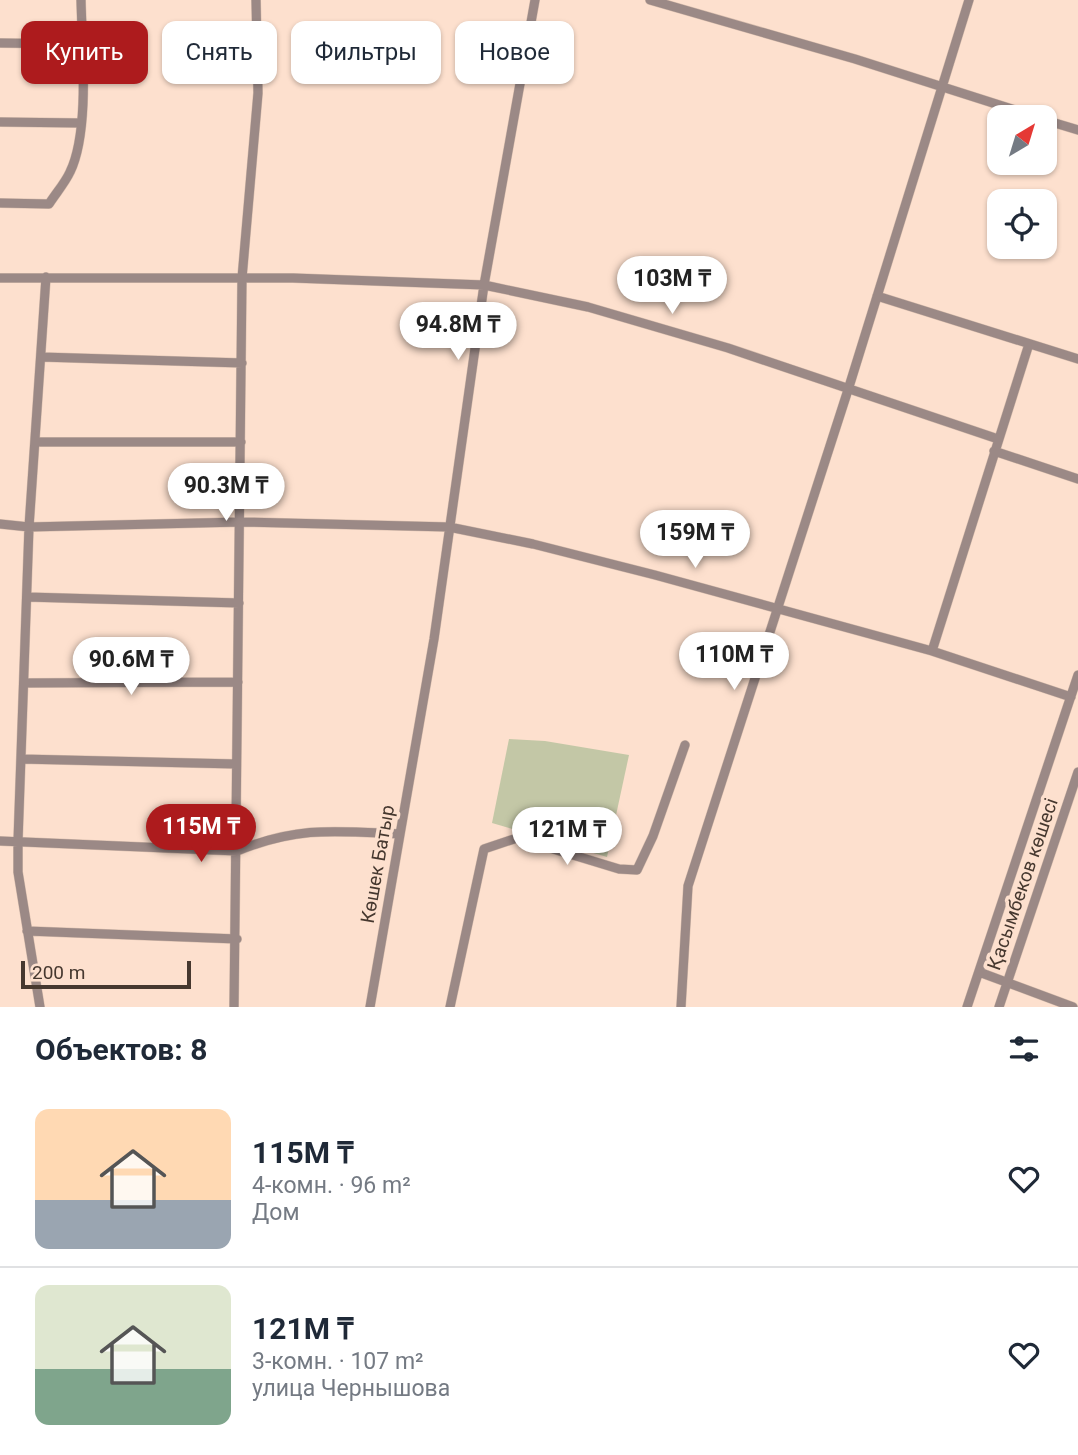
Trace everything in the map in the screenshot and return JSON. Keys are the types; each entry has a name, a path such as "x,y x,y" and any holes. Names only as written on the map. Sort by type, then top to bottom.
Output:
{"street":[{"path":"81,0 81,21"},
{"path":"234,1007 237,939 236,764 242,278 258,93 256,0"},
{"name":"Көшек Батыр","path":"370,1007 418,727 484,285 535,0"},
{"path":"650,0 999,105"},
{"path":"681,1007 688,886 848,390 969,0"},
{"path":"0,43 21,43"},
{"path":"0,203 49,204 70,173 78,149 81,84"},
{"path":"0,122 80,123"},
{"path":"1057,124 1078,130"},
{"path":"40,1007 18,872 18,841 29,527 46,277"},
{"path":"0,278 242,278 484,285 588,307 728,348 998,439"},
{"path":"877,296 1078,359"},
{"path":"932,652 1029,344"},
{"path":"41,357 242,363"},
{"path":"35,442 241,442"},
{"path":"994,451 1078,479"},
{"path":"0,524 29,527 241,522 449,527 574,553 932,652 1071,697"},
{"path":"27,597 239,603"},
{"path":"967,1007 1078,675"},
{"path":"24,683 237,682"},
{"path":"450,1007 484,849 517,838 619,869 637,870 653,836 685,746"},
{"path":"21,760 236,764"},
{"name":"Қасымбеков көшесі","path":"999,1007 1075,792 1078,772"},
{"path":"0,841 237,851 272,837 308,830 400,834"},
{"path":"27,931 237,939"},
{"path":"979,972 1073,1007"}],"green space":[{"path":"509,739 545,741 629,755 607,857 492,823"}]}
